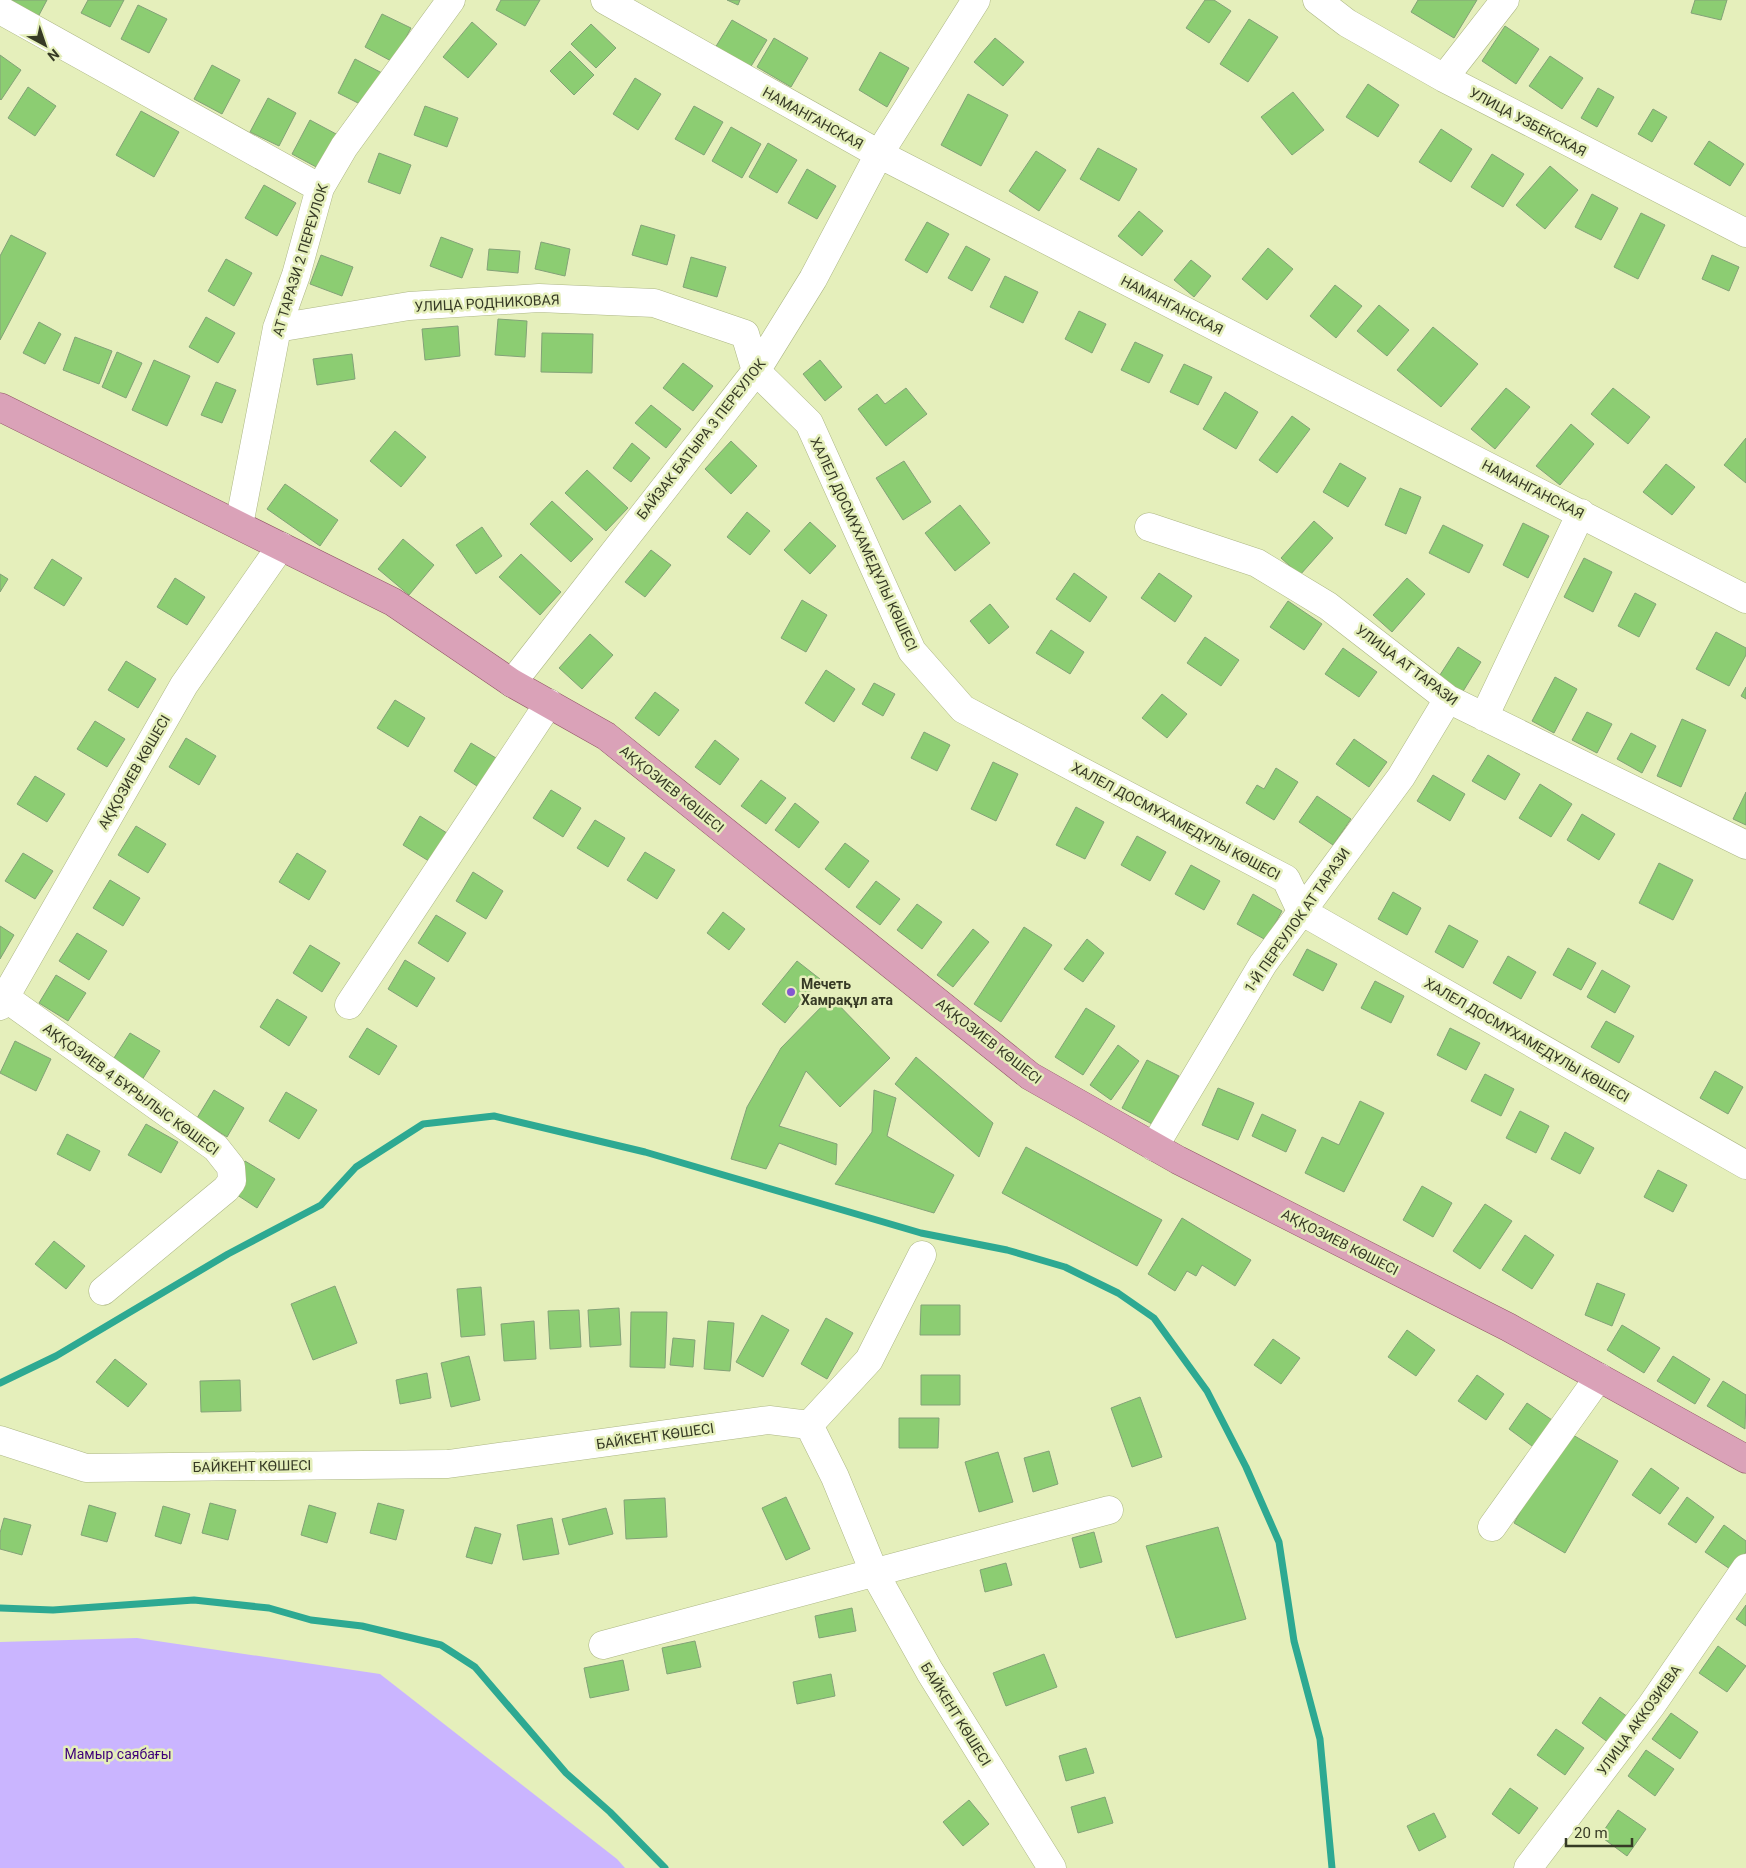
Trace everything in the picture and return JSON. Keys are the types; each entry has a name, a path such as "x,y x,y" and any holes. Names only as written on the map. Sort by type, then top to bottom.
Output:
{"main road":[{"name":"АҚҚОЗИЕВ КӨШЕСІ","path":"0,407 393,602 512,683 606,736 1030,1076 1154,1146 1508,1327 1746,1459"}],"street":[{"name":"АТ ТАРАЗИ 2 ПЕРЕУЛОК","path":"239,526 277,328 296,274 320,188 344,147 451,0"},
{"name":"НАМАНГАНСКАЯ","path":"604,0 879,154 1746,599"},
{"name":"БАЙЗАК БАТЫРА 3 ПЕРЕУЛОК","path":"512,683 756,371 813,279 879,154 976,0"},
{"name":"УЛИЦА УЗБЕКСКАЯ","path":"1317,0 1347,22 1444,78 1746,232"},
{"path":"1444,78 1505,0"},
{"path":"0,10 320,188"},
{"name":"УЛИЦА РОДНИКОВАЯ","path":"277,328 409,306 539,298 654,303 745,334 756,371"},
{"name":"ХАЛЕЛ ДОСМҰХАМЕДҰЛЫ КӨШЕСІ","path":"756,371 809,423 912,651 963,709 1286,879 1301,911 1746,1165"},
{"path":"1484,717 1581,513"},
{"name":"УЛИЦА АТ ТАРАЗИ","path":"1149,527 1257,563 1328,606 1448,699 1746,844"},
{"name":"АҚҚОЗИЕВ КӨШЕСІ","path":"2,999 184,685 281,546"},
{"name":"1-Й ПЕРЕУЛОК АТ ТАРАЗИ","path":"1154,1146 1264,964 1401,777 1448,699"},
{"path":"348,1005 549,703"},
{"name":"АҚҚОЗИЕВ 4 БҰРЫЛЫС КӨШЕСІ","path":"2,999 216,1148 231,1167 232,1181 226,1189 103,1291"},
{"path":"809,1425 868,1360 922,1255"},
{"path":"1492,1527 1599,1377"},
{"name":"БАЙКЕНТ КӨШЕСІ","path":"0,1440 86,1468 448,1464 770,1420 809,1425 835,1477 874,1572 930,1672 1052,1868"},
{"path":"603,1645 1109,1510"},
{"name":"УЛИЦА АККОЗИЕВА","path":"1528,1868 1651,1706 1746,1568"}],"green space":[{"name":"Мамыр саябағы","path":"137,1638 380,1674 617,1859 625,1868 0,1868 0,1642"}],"building":[{"path":"11,0 47,0 38,17 10,2"},
{"path":"88,0 124,0 110,27 81,13"},
{"path":"501,0 540,0 525,26 496,10"},
{"path":"727,0 740,0 738,5"},
{"path":"1205,0 1214,0 1231,11 1209,43 1186,28"},
{"path":"1418,0 1477,0 1454,38 1411,12"},
{"path":"1695,0 1727,0 1721,20 1691,13"},
{"path":"138,5 167,19 149,53 121,39"},
{"path":"382,14 411,28 393,62 365,47"},
{"path":"1249,19 1278,37 1248,82 1220,64"},
{"path":"732,20 767,40 750,68 715,48"},
{"path":"472,22 497,44 468,78 443,57"},
{"path":"591,24 616,48 596,68 571,44"},
{"path":"1505,26 1539,49 1516,84 1482,61"},
{"path":"774,38 808,58 791,87 757,67"},
{"path":"995,38 1024,62 1003,86 974,62"},
{"path":"570,51 594,75 574,95 550,71"},
{"path":"880,52 909,68 887,107 859,90"},
{"path":"0,55 21,70 1,100 0,99"},
{"path":"1550,56 1583,78 1562,109 1529,86"},
{"path":"355,59 384,74 366,107 338,93"},
{"path":"212,65 240,80 222,114 194,99"},
{"path":"635,78 661,94 638,130 613,114"},
{"path":"1368,84 1399,105 1378,137 1346,117"},
{"path":"28,87 56,106 35,136 8,118"},
{"path":"1598,88 1614,97 1597,127 1581,118"},
{"path":"1293,92 1324,130 1292,155 1261,117"},
{"path":"968,94 1008,115 981,166 941,145"},
{"path":"268,98 296,113 279,146 250,132"},
{"path":"425,106 458,118 447,147 414,135"},
{"path":"694,106 723,122 704,155 675,139"},
{"path":"1653,109 1667,117 1652,142 1638,134"},
{"path":"141,111 179,132 154,177 116,155"},
{"path":"310,120 338,135 320,169 292,154"},
{"path":"731,127 761,144 742,178 712,161"},
{"path":"1441,129 1472,149 1451,182 1419,162"},
{"path":"1709,141 1744,164 1730,186 1694,164"},
{"path":"768,143 797,160 777,193 749,177"},
{"path":"1098,148 1137,169 1119,201 1080,179"},
{"path":"1036,151 1066,170 1039,211 1009,191"},
{"path":"379,153 411,165 400,194 368,182"},
{"path":"1492,154 1524,174 1503,207 1471,187"},
{"path":"1550,166 1578,190 1545,229 1516,205"},
{"path":"807,169 836,186 817,219 788,203"},
{"path":"264,185 296,203 277,236 245,218"},
{"path":"1592,194 1618,208 1601,240 1575,227"},
{"path":"1139,211 1163,231 1142,256 1118,236"},
{"path":"1641,213 1665,225 1638,279 1614,267"},
{"path":"927,222 949,234 927,273 905,260"},
{"path":"641,225 675,235 667,265 632,255"},
{"path":"11,235 46,253 0,340 0,256"},
{"path":"441,237 473,249 462,278 430,266"},
{"path":"541,242 570,249 565,276 535,269"},
{"path":"966,246 990,259 972,291 948,278"},
{"path":"1268,248 1293,269 1267,300 1242,279"},
{"path":"489,249 520,251 518,273 487,270"},
{"path":"321,255 353,267 342,296 310,284"},
{"path":"1712,255 1739,267 1729,291 1702,279"},
{"path":"691,257 726,267 717,297 683,287"},
{"path":"226,259 252,273 234,306 208,291"},
{"path":"1191,260 1211,276 1194,297 1174,280"},
{"path":"1005,276 1038,292 1023,323 990,307"},
{"path":"1335,285 1362,306 1336,338 1310,316"},
{"path":"1379,305 1409,330 1387,356 1357,331"},
{"path":"1079,311 1106,324 1092,353 1065,339"},
{"path":"206,317 235,333 218,363 189,347"},
{"path":"498,319 527,321 525,357 495,355"},
{"path":"39,322 61,334 45,364 23,353"},
{"path":"458,326 460,356 425,360 422,329"},
{"path":"1433,327 1478,364 1441,407 1397,370"},
{"path":"542,333 593,334 592,373 541,372"},
{"path":"75,337 112,351 99,384 63,370"},
{"path":"1135,342 1163,355 1149,383 1121,370"},
{"path":"117,352 142,363 126,398 102,387"},
{"path":"352,354 355,379 317,385 313,359"},
{"path":"154,360 190,376 167,426 132,410"},
{"path":"820,360 842,387 825,401 803,374"},
{"path":"683,363 713,386 693,411 663,388"},
{"path":"1184,364 1212,377 1198,405 1170,392"},
{"path":"216,382 236,390 222,423 201,415"},
{"path":"906,388 927,414 886,446 858,409 877,394 885,404"},
{"path":"1506,388 1530,407 1495,449 1471,429"},
{"path":"1613,388 1650,417 1628,444 1591,414"},
{"path":"1225,392 1258,412 1236,449 1203,429"},
{"path":"651,405 681,429 666,448 635,423"},
{"path":"1292,416 1310,429 1277,473 1259,460"},
{"path":"1571,424 1594,444 1560,485 1536,466"},
{"path":"395,431 426,457 401,487 370,461"},
{"path":"1746,438 1746,483 1724,465"},
{"path":"731,441 757,466 731,494 705,469"},
{"path":"632,443 650,458 631,482 613,468"},
{"path":"904,461 931,502 903,520 876,478"},
{"path":"1340,463 1366,478 1348,507 1323,492"},
{"path":"1666,464 1695,487 1672,515 1643,492"},
{"path":"587,470 628,508 606,531 565,493"},
{"path":"285,484 338,520 320,546 267,509"},
{"path":"1400,488 1421,497 1406,534 1385,525"},
{"path":"552,501 593,539 571,562 530,524"},
{"path":"960,505 990,543 955,571 925,533"},
{"path":"747,512 770,531 750,555 727,537"},
{"path":"1314,521 1333,538 1300,575 1281,558"},
{"path":"810,522 836,546 810,574 784,550"},
{"path":"1523,523 1549,536 1528,578 1503,565"},
{"path":"1443,525 1483,545 1469,573 1429,553"},
{"path":"482,527 502,556 476,574 456,545"},
{"path":"403,539 434,565 409,595 378,569"},
{"path":"651,550 671,565 645,597 625,582"},
{"path":"521,554 561,592 540,615 499,577"},
{"path":"1584,558 1612,572 1593,612 1564,597"},
{"path":"52,559 82,578 64,606 34,588"},
{"path":"1074,573 1107,597 1090,622 1056,599"},
{"path":"1159,573 1192,596 1175,622 1141,598"},
{"path":"0,574 8,579 0,592"},
{"path":"175,578 205,597 187,625 157,607"},
{"path":"1407,578 1425,594 1392,632 1373,615"},
{"path":"1635,593 1656,604 1639,637 1618,626"},
{"path":"802,600 827,615 806,652 781,638"},
{"path":"1288,601 1322,624 1304,650 1270,627"},
{"path":"990,604 1009,627 989,644 970,621"},
{"path":"1051,630 1084,652 1070,674 1036,653"},
{"path":"1716,632 1746,648 1746,655 1729,686 1696,669"},
{"path":"590,634 613,655 582,689 559,668"},
{"path":"1205,637 1239,660 1221,686 1187,663"},
{"path":"1458,647 1481,662 1462,693 1438,678"},
{"path":"1343,648 1377,672 1359,697 1325,674"},
{"path":"126,661 156,679 138,708 108,690"},
{"path":"826,670 855,689 834,722 805,703"},
{"path":"1555,677 1577,689 1554,733 1532,721"},
{"path":"874,683 895,694 883,716 862,704"},
{"path":"1746,687 1746,699 1741,696"},
{"path":"655,692 679,710 659,736 635,718"},
{"path":"1162,694 1187,714 1167,738 1142,718"},
{"path":"395,700 425,718 408,747 377,728"},
{"path":"1587,712 1612,724 1597,753 1572,740"},
{"path":"1682,719 1706,730 1681,787 1657,776"},
{"path":"95,721 125,739 107,767 77,749"},
{"path":"924,732 950,745 937,771 911,758"},
{"path":"1631,733 1656,746 1642,773 1617,759"},
{"path":"186,738 216,756 199,785 169,767"},
{"path":"1354,739 1387,762 1369,787 1336,764"},
{"path":"715,740 739,759 720,785 695,767"},
{"path":"471,743 501,761 483,790 454,771"},
{"path":"1488,755 1520,774 1505,800 1472,781"},
{"path":"993,762 1018,774 996,821 971,809"},
{"path":"1276,768 1298,782 1274,820 1246,803 1257,785 1264,789"},
{"path":"1433,775 1465,794 1450,821 1417,801"},
{"path":"35,776 65,794 47,822 17,804"},
{"path":"761,780 786,798 766,824 741,806"},
{"path":"1540,784 1572,804 1551,837 1519,818"},
{"path":"551,790 581,808 563,837 533,818"},
{"path":"1746,792 1746,825 1733,819"},
{"path":"1317,796 1351,819 1333,845 1299,822"},
{"path":"795,803 819,822 799,848 775,830"},
{"path":"1076,807 1104,822 1085,859 1056,845"},
{"path":"1582,814 1615,834 1599,860 1567,840"},
{"path":"420,816 450,835 432,863 403,845"},
{"path":"595,820 625,838 608,867 577,848"},
{"path":"136,826 166,844 148,873 118,855"},
{"path":"1137,836 1166,852 1150,881 1121,865"},
{"path":"845,843 869,861 849,888 825,869"},
{"path":"645,852 675,870 657,899 627,880"},
{"path":"23,853 53,871 35,899 5,881"},
{"path":"297,853 326,871 309,900 279,882"},
{"path":"1659,863 1693,880 1673,920 1639,903"},
{"path":"1191,865 1220,881 1204,910 1175,894"},
{"path":"473,872 503,891 486,919 456,901"},
{"path":"110,880 140,898 123,926 93,908"},
{"path":"876,881 900,899 880,925 856,907"},
{"path":"1393,892 1421,908 1407,935 1378,919"},
{"path":"1253,894 1282,911 1266,940 1237,924"},
{"path":"917,904 942,922 922,949 897,930"},
{"path":"723,912 745,929 729,950 707,933"},
{"path":"436,915 466,933 448,962 418,943"},
{"path":"1449,925 1478,941 1463,968 1435,952"},
{"path":"0,926 14,935 0,959"},
{"path":"1024,927 1052,945 1001,1022 974,1004"},
{"path":"973,929 989,942 953,987 937,975"},
{"path":"77,933 107,951 89,980 59,961"},
{"path":"1087,939 1104,953 1083,982 1064,969"},
{"path":"310,945 340,963 322,992 293,973"},
{"path":"1568,948 1596,963 1581,990 1553,975"},
{"path":"1307,949 1337,964 1323,991 1293,975"},
{"path":"1508,956 1536,972 1521,999 1493,983"},
{"path":"405,960 435,978 417,1007 388,989"},
{"name":"Мечеть Хамрақұл ата","path":"797,961 820,979 785,1023 762,1004"},
{"path":"1602,970 1630,986 1615,1013 1587,997"},
{"path":"56,975 86,993 68,1021 39,1003"},
{"path":"1375,981 1404,996 1391,1023 1361,1008"},
{"path":"831,997 890,1058 840,1107 806,1071 779,1126 837,1144 836,1165 779,1143 766,1169 731,1159 747,1107 781,1048"},
{"path":"277,999 307,1017 289,1046 260,1027"},
{"path":"1086,1008 1115,1026 1083,1075 1055,1057"},
{"path":"1606,1021 1634,1036 1619,1063 1591,1047"},
{"path":"367,1028 397,1046 379,1075 349,1057"},
{"path":"1450,1028 1480,1043 1466,1070 1437,1055"},
{"path":"130,1033 160,1051 142,1080 112,1061"},
{"path":"15,1041 51,1059 36,1091 0,1073"},
{"path":"1118,1045 1139,1061 1111,1100 1090,1085"},
{"path":"916,1057 993,1123 979,1157 895,1084"},
{"path":"1147,1060 1179,1076 1154,1125 1122,1108"},
{"path":"1715,1071 1743,1087 1728,1114 1700,1098"},
{"path":"1485,1074 1514,1089 1501,1116 1471,1101"},
{"path":"1218,1088 1254,1103 1238,1140 1202,1125"},
{"path":"214,1090 244,1108 227,1137 197,1118"},
{"path":"874,1090 896,1098 887,1136 954,1175 934,1213 835,1184 872,1132"},
{"path":"286,1092 317,1110 299,1139 269,1121"},
{"path":"1360,1101 1384,1113 1344,1192 1305,1173 1322,1137 1339,1145"},
{"path":"1520,1111 1549,1126 1536,1153 1506,1138"},
{"path":"1262,1114 1296,1130 1286,1152 1252,1136"},
{"path":"146,1124 178,1142 161,1173 128,1155"},
{"path":"1565,1132 1594,1148 1580,1174 1551,1159"},
{"path":"67,1134 100,1151 90,1171 57,1154"},
{"path":"1026,1147 1162,1220 1137,1266 1002,1193"},
{"path":"245,1161 275,1179 257,1208 228,1189"},
{"path":"1658,1170 1687,1185 1673,1212 1644,1197"},
{"path":"1422,1186 1452,1203 1433,1237 1403,1220"},
{"path":"1485,1204 1512,1221 1480,1269 1453,1251"},
{"path":"1182,1218 1251,1260 1235,1286 1202,1265 1196,1276 1187,1271 1175,1291 1148,1274"},
{"path":"1525,1235 1554,1255 1532,1289 1502,1270"},
{"path":"54,1241 85,1266 66,1289 35,1264"},
{"path":"1597,1283 1625,1294 1612,1326 1585,1315"},
{"path":"335,1286 357,1343 313,1360 291,1304"},
{"path":"481,1287 485,1335 461,1337 457,1289"},
{"path":"921,1305 960,1305 960,1335 920,1335"},
{"path":"619,1308 621,1345 590,1347 588,1310"},
{"path":"579,1310 581,1347 550,1349 548,1311"},
{"path":"631,1312 667,1312 665,1368 630,1367"},
{"path":"762,1315 789,1330 763,1377 736,1362"},
{"path":"826,1318 853,1333 827,1379 801,1364"},
{"path":"534,1321 536,1359 504,1361 501,1324"},
{"path":"708,1321 734,1323 730,1371 704,1369"},
{"path":"1622,1325 1660,1348 1644,1373 1607,1350"},
{"path":"1407,1330 1435,1350 1416,1376 1388,1357"},
{"path":"673,1338 695,1340 693,1367 670,1365"},
{"path":"1273,1339 1300,1358 1281,1384 1254,1365"},
{"path":"469,1356 480,1400 451,1407 441,1363"},
{"path":"1673,1356 1710,1379 1695,1404 1657,1381"},
{"path":"115,1359 147,1384 128,1407 96,1382"},
{"path":"427,1373 431,1398 400,1404 396,1380"},
{"path":"921,1375 960,1375 960,1405 921,1405"},
{"path":"1477,1375 1504,1394 1486,1420 1458,1401"},
{"path":"240,1380 241,1411 201,1412 200,1381"},
{"path":"1723,1381 1746,1395 1745,1429 1707,1406"},
{"path":"1140,1397 1162,1457 1132,1467 1111,1408"},
{"path":"1527,1403 1555,1422 1536,1449 1509,1429"},
{"path":"899,1418 939,1418 938,1448 899,1448"},
{"path":"1566,1431 1618,1461 1565,1553 1514,1523"},
{"path":"1049,1451 1058,1484 1033,1492 1024,1458"},
{"path":"998,1452 1013,1502 979,1512 965,1462"},
{"path":"1651,1468 1679,1488 1660,1514 1632,1495"},
{"path":"786,1497 810,1549 786,1560 762,1508"},
{"path":"1687,1497 1714,1517 1696,1543 1668,1524"},
{"path":"665,1498 667,1537 626,1539 624,1500"},
{"path":"210,1503 236,1510 228,1540 202,1533"},
{"path":"378,1503 404,1510 396,1540 370,1533"},
{"path":"89,1505 116,1513 107,1542 81,1535"},
{"path":"309,1505 336,1513 327,1543 301,1535"},
{"path":"163,1506 190,1514 181,1544 155,1536"},
{"path":"606,1508 613,1534 569,1545 562,1519"},
{"path":"4,1518 31,1525 22,1555 0,1549 0,1533"},
{"path":"552,1518 559,1554 523,1560 517,1525"},
{"path":"1724,1525 1746,1541 1746,1552 1733,1571 1705,1552"},
{"path":"475,1527 501,1534 492,1564 466,1557"},
{"path":"1218,1527 1246,1619 1176,1638 1146,1546"},
{"path":"1094,1532 1102,1562 1080,1568 1072,1538"},
{"path":"1006,1563 1012,1585 985,1592 980,1570"},
{"path":"1746,1605 1746,1626 1736,1619"},
{"path":"852,1608 856,1631 819,1638 815,1616"},
{"path":"695,1641 701,1667 667,1674 662,1648"},
{"path":"1718,1646 1746,1666 1727,1692 1699,1673"},
{"path":"1044,1654 1057,1687 1006,1706 993,1673"},
{"path":"623,1660 629,1690 590,1698 584,1668"},
{"path":"831,1674 835,1696 797,1704 793,1682"},
{"path":"1600,1697 1628,1717 1609,1743 1582,1723"},
{"path":"1671,1713 1698,1732 1680,1759 1652,1739"},
{"path":"1556,1729 1584,1748 1565,1775 1537,1755"},
{"path":"1086,1748 1094,1773 1066,1781 1059,1756"},
{"path":"1646,1750 1674,1769 1655,1796 1628,1776"},
{"path":"1510,1788 1538,1808 1519,1834 1492,1814"},
{"path":"1105,1797 1113,1823 1078,1833 1071,1807"},
{"path":"969,1800 989,1824 963,1846 943,1822"},
{"path":"1618,1810 1646,1829 1627,1856 1600,1836"},
{"path":"1434,1813 1446,1837 1419,1851 1407,1826"}],"waterway":[{"path":"0,1383 56,1356 228,1254 321,1205 356,1167 423,1124 494,1116 645,1152 921,1233 1007,1250 1065,1267 1118,1293 1154,1318 1207,1391 1246,1467 1279,1542 1294,1641 1320,1739 1332,1868"},
{"path":"0,1608 53,1610 194,1600 269,1608 311,1620 362,1626 441,1645 475,1667 566,1773 610,1812 665,1868"}],"place":[{"name":"Мечеть Хамрақұл ата","path":"791,992"}]}
